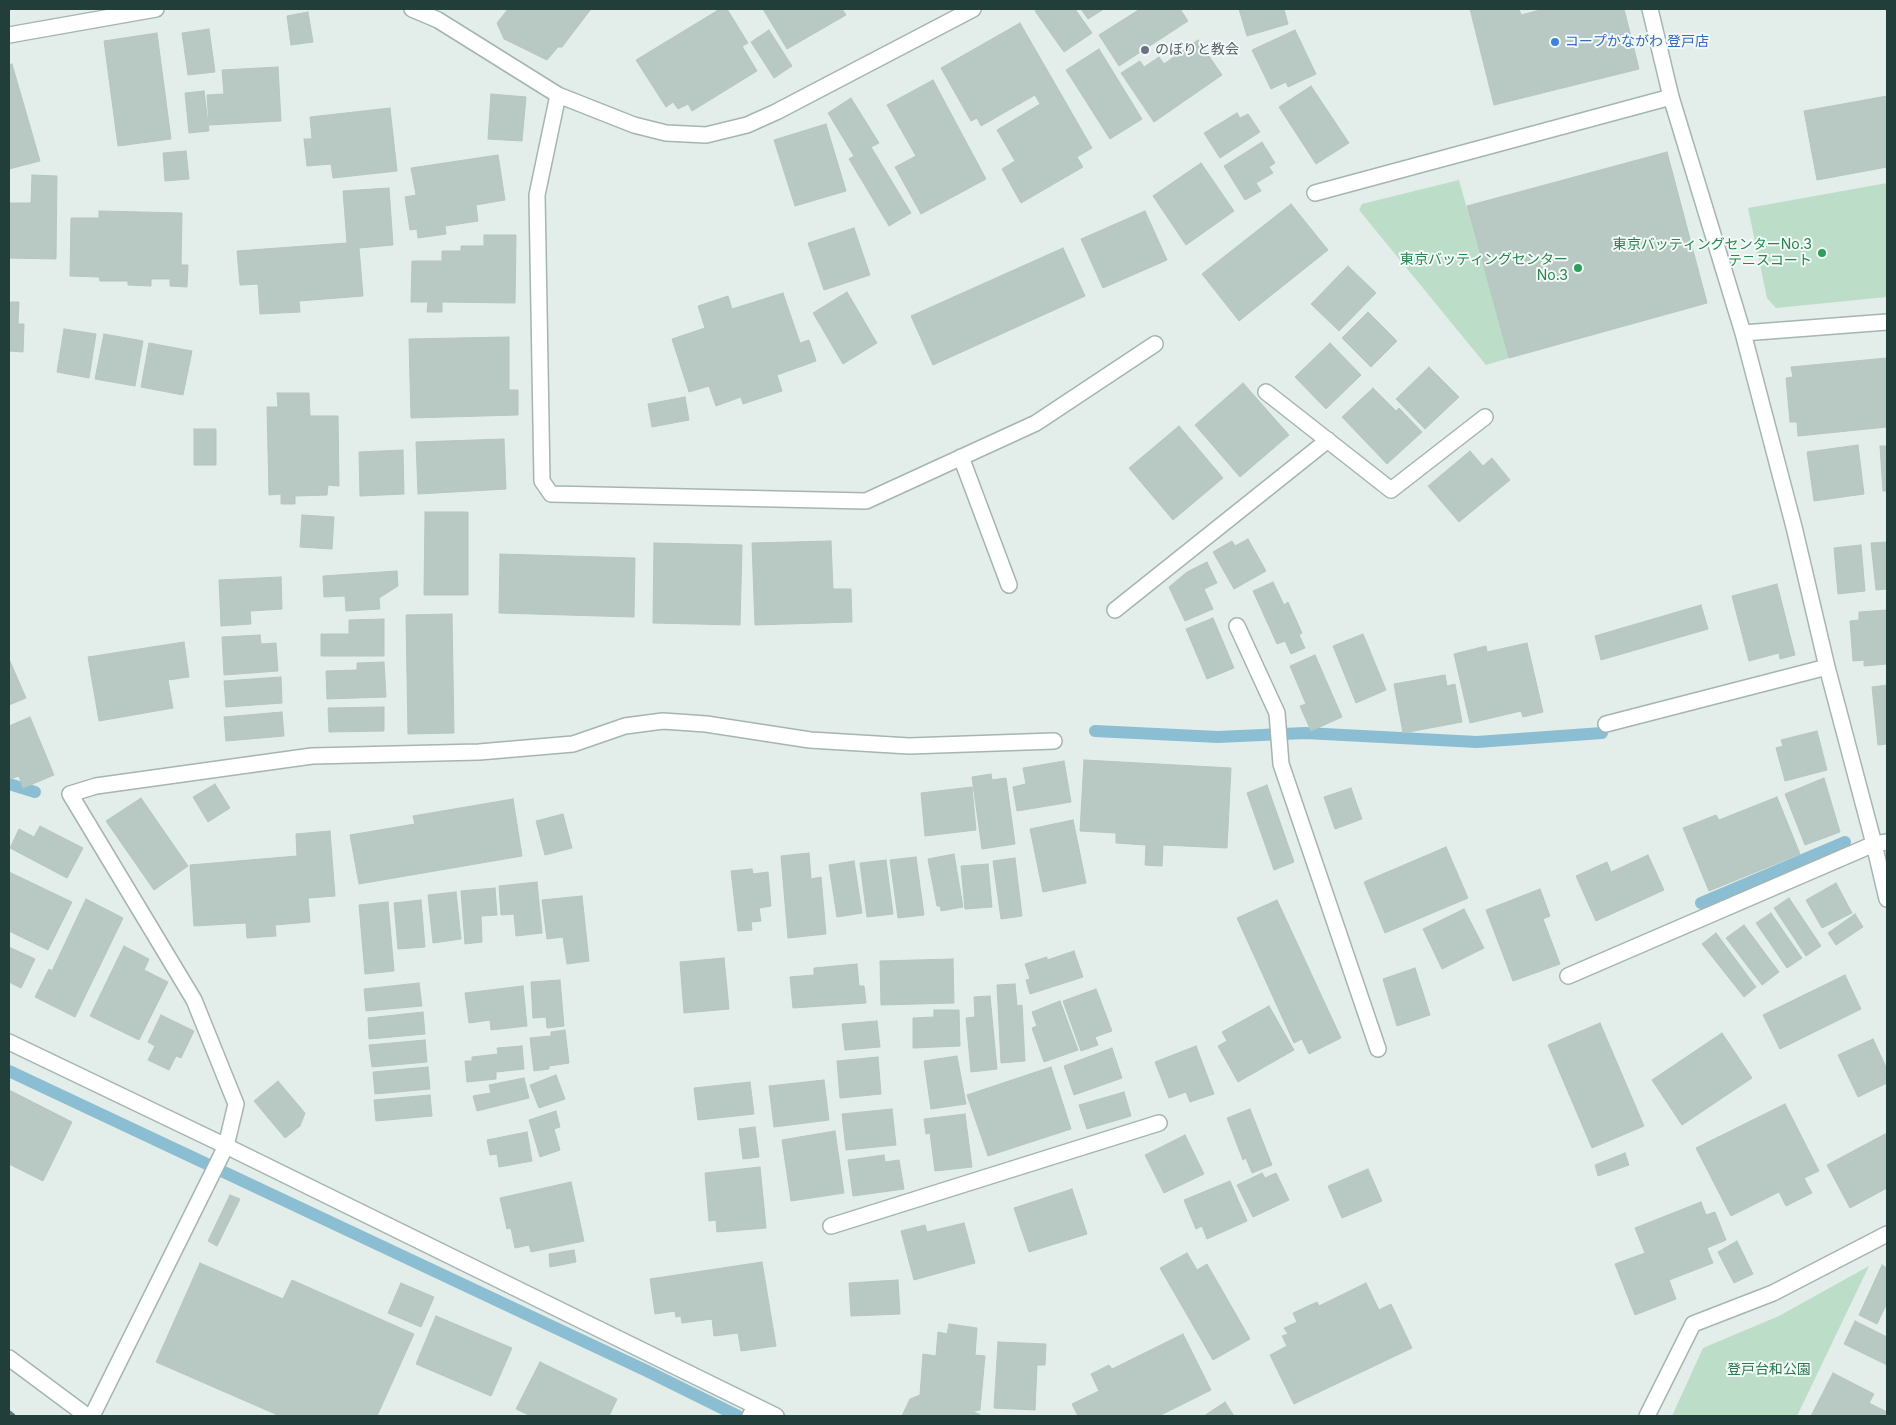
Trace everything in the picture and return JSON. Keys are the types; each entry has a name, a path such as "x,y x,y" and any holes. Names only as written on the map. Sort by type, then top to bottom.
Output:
{"street":[{"path":"9,35 156,9"},
{"path":"412,9 438,20 558,95 634,125 666,133 706,134 747,125 769,115 973,9"},
{"path":"1650,9 1671,97 1743,333 1794,528 1827,667 1881,843 1887,899"},
{"path":"558,95 537,195 542,481 551,494 866,500 1036,423 1154,344"},
{"path":"1315,192 1671,97"},
{"path":"1743,333 1887,322"},
{"path":"1266,392 1391,490 1485,417"},
{"path":"1115,610 1328,440"},
{"path":"961,457 1009,585"},
{"path":"1237,626 1277,713 1281,764 1378,1050"},
{"path":"1606,724 1827,667"},
{"path":"92,1416 226,1146 236,1104 194,1000 70,794 96,786 312,756 479,752 573,744 625,726 663,721 706,724 810,740 910,746 1054,741"},
{"path":"1568,976 1881,843"},
{"path":"9,1042 226,1146 752,1411 776,1416"},
{"path":"831,1226 1159,1123"},
{"path":"1647,1416 1693,1324 1773,1293 1887,1234"},
{"path":"9,1358 87,1416"}],"green space":[{"path":"1459,180 1509,358 1486,365 1359,210 1362,204"},
{"name":"東京バッティングセンターNo.3 テニスコート","path":"1887,183 1887,297 1776,308 1767,298 1748,208"},
{"name":"登戸台和公園","path":"1869,1266 1797,1416 1672,1416 1703,1348 1779,1316"}],"building":[{"path":"508,9 591,9 562,47 558,47 547,60 504,39 497,23"},
{"path":"720,9 727,9 748,43 742,46 757,71 692,111 688,104 678,109 673,102 666,107 636,60"},
{"path":"763,9 842,9 846,15 787,49"},
{"path":"1039,9 1075,9 1092,33 1064,52 1035,11"},
{"path":"1081,9 1104,9 1088,19"},
{"path":"1140,9 1180,9 1188,21 1119,66 1099,35"},
{"path":"1239,9 1284,9 1288,24 1247,36"},
{"name":"コープかながわ 登戸店","path":"1470,9 1519,9 1521,15 1544,9 1624,9 1639,69 1494,105"},
{"path":"308,12 313,42 291,45 287,16"},
{"path":"1020,23 1092,148 1077,157 1083,167 1021,203 1002,169 1015,161 997,130 1040,104 1035,95 981,126 977,118 971,121 941,68"},
{"path":"209,29 215,72 188,75 182,33"},
{"path":"769,30 792,66 774,78 751,42"},
{"path":"1295,30 1316,74 1288,87 1286,82 1271,89 1252,50"},
{"path":"157,33 171,139 118,146 104,41"},
{"path":"1198,40 1222,75 1154,122 1121,73 1140,61 1144,67 1159,57 1164,64"},
{"path":"1099,49 1142,119 1110,139 1066,70"},
{"path":"12,64 40,161 9,169 9,65"},
{"path":"278,67 281,121 209,125 207,95 224,94 222,70"},
{"path":"933,80 986,179 921,214 895,167 916,156 887,105"},
{"path":"1311,86 1349,143 1316,164 1279,107"},
{"path":"204,91 209,131 189,133 185,93"},
{"path":"491,94 526,97 522,141 488,139"},
{"path":"1887,96 1887,167 1817,180 1804,111"},
{"path":"851,98 879,143 871,147 911,213 889,226 849,159 854,156 828,113"},
{"path":"390,108 397,171 333,178 331,164 307,166 304,139 312,139 310,117"},
{"path":"1237,113 1240,118 1248,114 1260,132 1220,158 1204,133"},
{"path":"826,124 846,191 795,206 774,140"},
{"path":"1262,142 1275,163 1269,167 1273,173 1256,183 1261,191 1245,200 1224,166"},
{"path":"186,151 189,179 165,181 163,153"},
{"path":"1667,152 1707,303 1509,358 1467,206"},
{"path":"498,155 505,200 476,205 478,221 445,226 446,234 418,238 417,229 410,230 405,197 416,195 411,168"},
{"path":"1201,163 1234,211 1186,245 1153,196"},
{"path":"32,175 57,176 56,259 9,258 9,203 31,203"},
{"path":"389,188 393,245 359,248 363,296 299,301 300,312 260,314 258,284 240,285 237,251 347,243 343,191"},
{"path":"1291,204 1328,250 1239,321 1202,274"},
{"path":"99,211 182,213 181,265 188,265 187,287 170,286 170,279 151,279 151,286 128,285 128,281 100,281 99,277 70,276 71,218 99,218"},
{"path":"1145,211 1167,260 1103,288 1081,239"},
{"path":"854,228 870,275 824,290 808,243"},
{"path":"484,235 516,235 515,303 442,302 442,312 427,312 428,302 411,302 412,261 442,261 442,251 461,251 461,246 484,246"},
{"path":"1063,248 1085,296 933,365 911,316"},
{"path":"1348,266 1376,293 1339,331 1311,304"},
{"path":"847,292 877,343 843,364 813,313"},
{"path":"783,293 800,343 809,340 816,361 777,375 782,391 743,404 741,397 716,406 709,386 689,392 672,339 705,328 698,306 728,296 732,309"},
{"path":"9,302 19,302 18,324 24,324 23,352 9,351"},
{"path":"1368,312 1397,341 1371,367 1342,338"},
{"path":"64,329 96,334 89,378 57,372"},
{"path":"104,334 143,341 135,386 95,379"},
{"path":"509,337 509,390 518,390 518,415 411,418 409,339"},
{"path":"149,343 192,351 183,395 141,387"},
{"path":"1330,343 1361,375 1326,409 1295,377"},
{"path":"1887,358 1887,427 1798,436 1797,422 1790,422 1786,378 1793,377 1791,367"},
{"path":"1429,367 1459,397 1425,429 1396,399"},
{"path":"1243,383 1289,435 1240,477 1195,425"},
{"path":"1373,388 1396,411 1399,408 1422,432 1387,464 1342,417"},
{"path":"277,393 309,393 310,416 338,416 339,486 328,485 327,495 295,496 295,504 281,504 281,494 269,495 267,407 278,407"},
{"path":"685,397 689,420 652,427 648,404"},
{"path":"1179,426 1223,478 1173,520 1129,468"},
{"path":"194,429 216,429 216,465 194,465"},
{"path":"504,439 506,489 418,494 416,442"},
{"path":"1858,445 1864,494 1814,501 1807,452"},
{"path":"1880,446 1887,446 1887,491 1883,491"},
{"path":"403,450 404,494 360,496 359,452"},
{"path":"1470,451 1483,466 1492,458 1510,480 1459,522 1428,486"},
{"path":"425,512 468,512 468,595 424,595"},
{"path":"302,515 334,517 332,549 300,547"},
{"path":"1248,539 1266,571 1234,589 1213,552 1232,541 1235,546"},
{"path":"831,541 833,589 851,589 852,622 755,625 752,543"},
{"path":"1887,542 1887,589 1876,590 1871,543"},
{"path":"654,543 742,545 740,625 653,623"},
{"path":"1861,545 1865,591 1838,594 1834,548"},
{"path":"500,554 635,558 634,617 499,613"},
{"path":"1207,562 1217,583 1204,589 1213,609 1185,621 1169,587 1187,572"},
{"path":"397,571 398,586 379,598 380,609 346,611 345,596 324,597 323,576"},
{"path":"281,577 282,609 250,611 251,624 221,626 219,580"},
{"path":"1273,582 1284,605 1288,602 1302,633 1299,635 1305,648 1291,654 1285,641 1277,644 1253,591"},
{"path":"1777,584 1795,655 1780,659 1779,653 1749,661 1732,596"},
{"path":"1701,605 1708,629 1601,660 1595,636"},
{"path":"1887,610 1887,664 1864,666 1864,660 1853,661 1850,621 1859,620 1859,612"},
{"path":"452,614 454,733 408,734 406,615"},
{"path":"1213,618 1234,668 1207,679 1186,629"},
{"path":"384,619 384,656 321,656 321,634 349,634 349,620"},
{"path":"1363,634 1386,690 1356,703 1333,646"},
{"path":"260,635 261,644 276,643 278,671 224,675 222,637"},
{"path":"184,642 189,677 168,680 173,708 99,721 88,657"},
{"path":"1527,643 1543,712 1523,717 1521,711 1470,723 1454,654 1486,646 1487,652"},
{"path":"1315,655 1342,717 1311,731 1300,706 1306,704 1290,666"},
{"path":"9,659 26,698 9,705"},
{"path":"384,662 386,697 327,699 326,671 357,670 357,663"},
{"path":"1445,675 1447,686 1455,684 1462,722 1403,733 1394,684"},
{"path":"281,677 282,703 226,707 224,681"},
{"path":"1887,685 1887,744 1878,745 1872,687"},
{"path":"384,707 384,731 329,732 328,708"},
{"path":"282,712 284,736 226,741 224,717"},
{"path":"30,717 54,775 23,788 19,776 10,779 9,776 9,726"},
{"path":"1817,731 1827,770 1785,781 1776,748 1783,746 1781,740"},
{"path":"1084,760 1231,768 1227,848 1163,845 1162,866 1145,865 1146,845 1116,843 1116,833 1080,831"},
{"path":"1064,761 1071,802 1017,811 1013,787 1026,784 1023,768"},
{"path":"991,774 992,780 1006,778 1015,844 982,849 972,777"},
{"path":"1824,778 1840,832 1805,845 1785,794"},
{"path":"215,784 230,808 208,822 193,797"},
{"path":"1267,785 1294,862 1274,870 1247,793"},
{"path":"972,787 976,830 925,836 921,793"},
{"path":"1351,788 1362,819 1335,829 1324,797"},
{"path":"1777,797 1800,854 1709,891 1683,828 1716,815 1719,820"},
{"path":"141,798 188,866 154,890 106,821"},
{"path":"513,799 522,856 359,884 350,835 415,824 413,816"},
{"path":"563,814 572,848 545,855 536,821"},
{"path":"1073,820 1086,883 1043,892 1030,829"},
{"path":"40,826 83,848 67,878 10,848 19,829 34,837"},
{"path":"330,831 335,896 308,898 310,922 275,925 276,936 247,938 246,923 194,926 190,865 297,856 296,834"},
{"path":"1446,847 1468,898 1385,933 1364,882"},
{"path":"809,853 811,879 821,877 826,934 788,938 781,856"},
{"path":"954,854 963,907 941,911 940,906 937,906 928,859"},
{"path":"1648,855 1664,890 1596,921 1576,876 1607,862 1611,872"},
{"path":"916,857 924,915 898,918 890,860"},
{"path":"1015,858 1022,916 1001,919 993,861"},
{"path":"886,860 893,914 867,917 860,863"},
{"path":"854,861 862,913 837,917 829,865"},
{"path":"988,864 992,907 965,909 961,866"},
{"path":"752,869 753,874 768,872 771,906 759,908 761,921 751,922 752,930 738,931 731,871"},
{"path":"9,872 72,902 48,950 9,931"},
{"path":"537,882 542,933 516,936 514,914 501,915 499,886"},
{"path":"1836,883 1852,913 1822,928 1806,900"},
{"path":"495,888 497,915 481,916 482,942 465,944 461,891"},
{"path":"1540,889 1550,916 1543,919 1560,964 1513,981 1486,910"},
{"path":"456,892 461,939 433,943 428,895"},
{"path":"582,896 589,961 567,964 563,937 547,939 542,900"},
{"path":"1789,898 1821,946 1806,956 1774,908"},
{"path":"86,899 123,918 75,1017 35,997 49,969 52,971"},
{"path":"421,900 425,947 398,949 394,903"},
{"path":"1277,900 1341,1038 1309,1054 1302,1039 1294,1043 1237,918"},
{"path":"388,902 394,971 365,974 359,905"},
{"path":"1464,909 1484,948 1442,969 1423,929"},
{"path":"1771,913 1802,958 1787,968 1756,923"},
{"path":"1855,914 1863,927 1836,945 1828,933"},
{"path":"1744,925 1779,972 1762,985 1726,938"},
{"path":"1716,933 1756,987 1744,997 1702,944"},
{"path":"124,946 149,959 144,970 168,982 139,1040 90,1016"},
{"path":"9,947 35,959 21,988 9,982"},
{"path":"1074,951 1083,977 1030,994 1026,980 1030,979 1025,964 1047,957 1047,960"},
{"path":"724,958 729,1009 684,1013 680,962"},
{"path":"953,959 954,1003 881,1005 880,961"},
{"path":"857,964 859,986 864,986 866,1003 793,1008 790,977 814,975 814,968"},
{"path":"1415,968 1430,1015 1397,1026 1383,979"},
{"path":"1845,975 1861,1009 1780,1049 1763,1015"},
{"path":"560,980 564,1026 547,1028 546,1017 533,1018 531,982"},
{"path":"419,983 422,1006 366,1011 364,989"},
{"path":"1015,984 1017,1006 1022,1005 1025,1061 1001,1063 997,985"},
{"path":"523,986 527,1026 491,1030 490,1020 469,1023 465,993"},
{"path":"1096,989 1112,1031 1095,1037 1098,1045 1081,1051 1063,1001"},
{"path":"990,996 997,1069 971,1072 966,1018 975,1017 974,997"},
{"path":"1060,1001 1078,1050 1044,1062 1032,1028 1037,1026 1032,1012"},
{"path":"1269,1006 1294,1050 1238,1082 1218,1046 1227,1041 1222,1032"},
{"path":"934,1010 959,1010 960,1046 913,1048 913,1018 934,1017"},
{"path":"423,1012 425,1034 369,1039 368,1018"},
{"path":"161,1015 194,1031 181,1058 176,1056 169,1070 148,1060 155,1046 148,1042"},
{"path":"877,1021 880,1047 845,1050 842,1024"},
{"path":"1600,1023 1644,1126 1592,1148 1548,1045"},
{"path":"565,1030 569,1063 549,1066 549,1069 534,1071 530,1038 551,1036 551,1032"},
{"path":"1722,1033 1752,1078 1682,1125 1652,1080"},
{"path":"1873,1039 1887,1069 1887,1083 1858,1097 1838,1055"},
{"path":"425,1040 427,1062 372,1067 369,1045"},
{"path":"522,1046 524,1069 496,1072 496,1079 467,1082 465,1061 472,1061 472,1057 498,1054 497,1048"},
{"path":"1196,1046 1214,1094 1190,1102 1186,1092 1169,1098 1155,1062"},
{"path":"1112,1048 1122,1078 1074,1095 1064,1066"},
{"path":"957,1056 966,1104 931,1109 924,1061"},
{"path":"878,1057 881,1094 840,1098 837,1061"},
{"path":"428,1067 430,1089 375,1094 373,1072"},
{"path":"1051,1067 1071,1129 988,1156 967,1095"},
{"path":"556,1075 565,1099 539,1108 530,1085"},
{"path":"524,1078 529,1098 477,1111 473,1096 491,1093 489,1085"},
{"path":"824,1080 829,1120 774,1127 769,1086"},
{"path":"278,1081 305,1113 300,1126 285,1138 254,1101"},
{"path":"750,1082 754,1114 698,1120 694,1088"},
{"path":"9,1090 72,1122 43,1181 9,1164"},
{"path":"1124,1092 1131,1116 1087,1129 1079,1105"},
{"path":"430,1095 432,1116 376,1121 374,1100"},
{"path":"1785,1104 1819,1171 1804,1178 1812,1193 1786,1206 1779,1192 1731,1216 1696,1148"},
{"path":"892,1109 896,1145 846,1150 842,1114"},
{"path":"1250,1109 1272,1165 1252,1173 1246,1158 1243,1160 1227,1118"},
{"path":"556,1111 560,1127 554,1129 560,1150 540,1157 529,1120"},
{"path":"965,1114 972,1167 935,1171 930,1133 926,1134 924,1119"},
{"path":"755,1127 759,1157 743,1159 739,1129"},
{"path":"835,1131 844,1193 791,1201 782,1140"},
{"path":"527,1132 532,1161 499,1167 497,1154 490,1155 487,1140"},
{"path":"1887,1133 1887,1188 1850,1208 1827,1165"},
{"path":"1185,1135 1204,1174 1164,1193 1145,1155"},
{"path":"1625,1153 1629,1165 1598,1176 1595,1165"},
{"path":"884,1155 885,1162 899,1160 904,1189 853,1196 848,1160"},
{"path":"760,1167 766,1228 717,1232 716,1220 709,1221 705,1173"},
{"path":"1368,1169 1382,1201 1342,1218 1328,1186"},
{"path":"1262,1173 1265,1178 1276,1173 1289,1200 1253,1217 1237,1185"},
{"path":"1230,1181 1247,1221 1207,1239 1202,1226 1196,1229 1184,1200"},
{"path":"571,1182 584,1241 531,1252 529,1245 515,1248 511,1228 507,1229 500,1198"},
{"path":"1072,1189 1087,1234 1029,1252 1014,1208"},
{"path":"230,1195 240,1199 217,1246 208,1241"},
{"path":"1701,1202 1706,1215 1715,1212 1726,1240 1707,1248 1713,1263 1669,1280 1676,1299 1635,1315 1615,1264 1645,1253 1635,1228"},
{"path":"964,1223 975,1263 914,1280 901,1231 925,1225 927,1232"},
{"path":"1737,1241 1753,1274 1734,1283 1718,1252"},
{"path":"574,1250 576,1262 550,1267 549,1254"},
{"path":"1187,1253 1197,1270 1207,1264 1250,1339 1213,1360 1160,1268"},
{"path":"762,1262 776,1346 741,1351 738,1333 714,1336 712,1319 682,1323 681,1316 676,1317 675,1311 655,1314 650,1279"},
{"path":"200,1263 283,1299 292,1280 414,1334 377,1416 280,1416 156,1362"},
{"path":"1882,1265 1887,1268 1887,1303 1877,1324 1859,1315"},
{"path":"898,1280 900,1314 851,1316 849,1283"},
{"path":"401,1283 434,1297 421,1327 388,1313"},
{"path":"1366,1283 1379,1310 1391,1304 1412,1348 1294,1404 1270,1355 1287,1346 1282,1336 1288,1334 1284,1328 1297,1322 1293,1313 1317,1302 1319,1306"},
{"path":"436,1316 512,1348 491,1396 416,1364"},
{"path":"1855,1321 1887,1337 1887,1365 1844,1344"},
{"path":"949,1324 977,1328 975,1355 985,1356 980,1410 973,1411 982,1416 902,1416 910,1399 920,1395 923,1354 936,1356 938,1332 947,1334"},
{"path":"1183,1334 1211,1390 1159,1416 1078,1416 1072,1404 1099,1391 1091,1374 1109,1365 1112,1369"},
{"path":"998,1342 1046,1344 1045,1365 1037,1365 1035,1410 994,1408"},
{"path":"540,1362 617,1399 609,1416 531,1416 516,1409"},
{"path":"1833,1373 1874,1394 1869,1403 1887,1412 1887,1416 1811,1416"},
{"path":"1225,1402 1234,1416 1204,1416"}],"waterway":[{"path":"1095,731 1218,737 1305,733 1477,742 1602,733"},
{"path":"9,784 35,792"},
{"path":"1701,903 1845,842"},
{"path":"9,1071 647,1371 738,1416"}],"railway":[{"path":"9,1412 14,1416"}],"place":[{"name":"コープかながわ 登戸店","path":"1555,42"},
{"name":"のぼりと教会","path":"1145,50"},
{"name":"東京バッティングセンターNo.3 テニスコート","path":"1822,253"},
{"name":"東京バッティングセンター No.3","path":"1578,268"}]}
